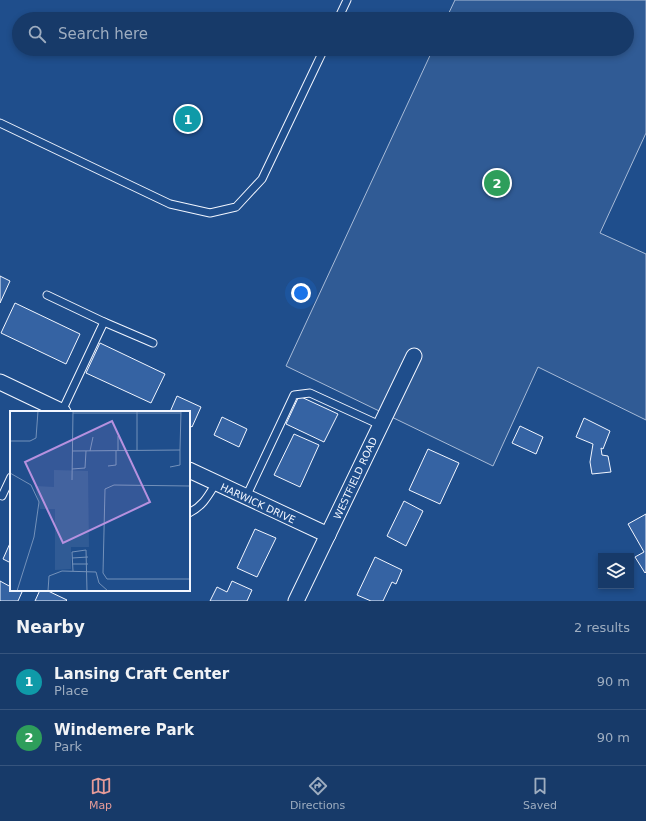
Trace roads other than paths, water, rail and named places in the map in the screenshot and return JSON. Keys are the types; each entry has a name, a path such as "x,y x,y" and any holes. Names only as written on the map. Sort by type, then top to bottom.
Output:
{"street":[{"name":"WESTFIELD ROAD","path":"296,601 414,356"},
{"path":"0,382 44,408 58,411"},
{"name":"HARWICK DRIVE","path":"190,470 328,535"}],"lane":[{"path":"341,12 347,0"},
{"path":"0,123 170,204 210,213 236,207 262,179 321,56"},
{"path":"47,295 153,343"},
{"path":"63,411 104,322"},
{"path":"246,497 294,395 310,393 380,425"},
{"path":"2,496 10,479"},
{"path":"190,512 204,503 216,483"}],"place":[{"name":"Lansing Craft Center","path":"188,119"},
{"name":"Windemere Park","path":"497,183"}]}
